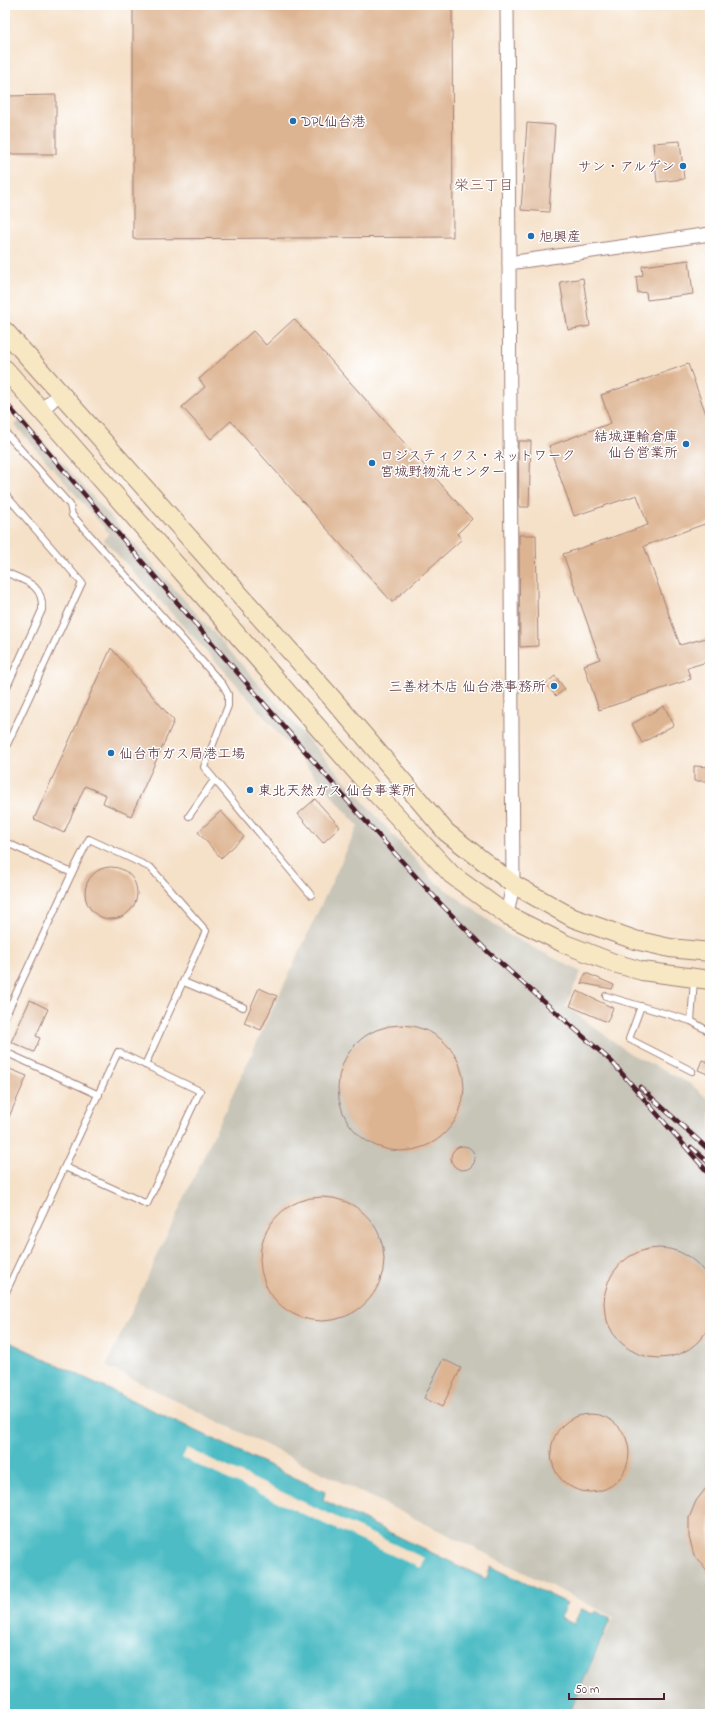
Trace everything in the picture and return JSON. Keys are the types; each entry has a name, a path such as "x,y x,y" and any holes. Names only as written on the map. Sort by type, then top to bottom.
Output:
{"street":[{"path":"507,5 513,884 507,915"},
{"path":"509,263 710,234"},
{"path":"5,331 331,697 446,832 513,884 573,918 635,940 670,948 710,952"},
{"path":"5,369 370,787 452,875 507,915 565,944 614,963 642,971 702,979"},
{"path":"42,410 60,393"}],"lane":[{"path":"5,432 70,505 72,515 223,685 228,694 228,706 204,767 311,895"},
{"path":"5,494 82,583 5,749"},
{"path":"5,572 35,586 43,601 42,610 8,677 5,691"},
{"path":"189,816 214,780"},
{"path":"5,1017 89,839 151,868 206,932 144,1065"},
{"path":"5,842 72,873"},
{"path":"691,1021 702,979"},
{"path":"184,982 243,1007"},
{"path":"606,996 691,1021 710,1032"},
{"path":"641,1006 629,1039 692,1071"},
{"path":"5,1052 98,1095"},
{"path":"5,1294 118,1052 200,1091 147,1204 65,1166"}],"shaded area":[{"path":"22,417 434,881 509,935 581,972 565,1006 631,1054 691,1084 710,1101 710,1714 569,1714 614,1617 106,1366 358,826 230,677 104,540 109,533 15,425"}],"water":[{"path":"5,1340 325,1492 323,1500 486,1579 491,1567 567,1603 560,1618 574,1624 581,1609 593,1614 595,1611 611,1618 569,1714 5,1714"}],"pier":[{"path":"187,1448 424,1558 420,1568 182,1458"}],"building":[{"name":"DPL仙台港","path":"133,5 452,5 453,237 133,239"},
{"path":"56,95 56,154 5,154 5,96"},
{"path":"527,123 555,125 549,212 521,210"},
{"path":"680,141 684,179 657,182 653,143"},
{"path":"689,260 693,294 647,300 646,292 638,293 636,277 643,275 642,266"},
{"path":"583,278 590,326 568,330 560,282"},
{"path":"294,319 472,519 457,534 462,539 392,602 231,421 211,439 182,407 205,387 199,379 253,331 266,345"},
{"path":"688,364 710,425 710,522 644,546 680,645 710,637 710,661 687,668 691,679 599,710 584,665 600,659 563,554 648,525 637,495 574,516 549,446 611,423 601,395"},
{"path":"518,441 531,441 529,507 519,507"},
{"path":"519,535 536,535 538,646 520,647"},
{"name":"仙台市ガス局港工場","path":"111,648 174,721 131,816 103,803 106,795 85,786 64,833 34,819"},
{"path":"555,676 565,689 556,696 545,684"},
{"path":"664,706 674,725 642,743 632,724"},
{"path":"694,766 710,767 710,781 694,781"},
{"path":"315,799 340,827 323,843 298,814"},
{"path":"221,811 244,837 221,858 198,832"},
{"path":"106,867 116,867 130,874 137,888 137,898 130,912 116,919 106,919 96,915 89,908 85,898 85,888 89,878 96,871"},
{"path":"586,973 614,985 612,989 581,983"},
{"path":"259,988 277,996 261,1030 244,1023"},
{"path":"577,991 613,1008 607,1022 570,1006"},
{"path":"30,1000 48,1009 36,1036 40,1038 34,1052 11,1042"},
{"path":"407,1025 419,1027 431,1032 446,1043 457,1058 462,1070 464,1088 462,1106 457,1118 446,1133 431,1144 419,1149 395,1151 383,1149 371,1144 356,1133 345,1118 340,1106 338,1082 340,1070 345,1058 356,1043 371,1032 383,1027"},
{"path":"702,1060 710,1063 710,1075 698,1070"},
{"path":"5,1067 27,1076 5,1126"},
{"path":"463,1146 468,1147 474,1153 474,1163 468,1169 463,1170 458,1169 452,1163 451,1158 452,1153 458,1147"},
{"path":"322,1197 346,1202 365,1216 379,1235 384,1259 379,1283 365,1302 346,1316 322,1321 298,1316 279,1302 265,1283 260,1259 265,1235 279,1216 298,1202"},
{"path":"659,1248 680,1252 698,1264 710,1282 714,1303 710,1324 698,1342 680,1354 659,1358 638,1354 620,1342 608,1324 604,1303 608,1282 620,1264 638,1252"},
{"path":"443,1359 461,1368 442,1407 424,1398"},
{"path":"582,1414 598,1414 612,1420 623,1431 629,1445 629,1461 623,1475 612,1486 598,1492 582,1492 568,1486 557,1475 551,1461 551,1445 557,1431 568,1420"},
{"path":"710,1483 710,1575 694,1555 689,1537 689,1518 696,1501"}],"railway":[{"path":"5,402 359,814 440,903 487,951 612,1062 710,1175"},
{"path":"640,1087 710,1151"},
{"path":"691,1147 710,1164"}],"place":[{"name":"DPL仙台港","path":"293,121"},
{"name":"サン・アルゲン","path":"683,166"},
{"name":"旭興産","path":"531,236"},
{"name":"結城運輸倉庫 仙台営業所","path":"686,444"},
{"name":"ロジスティクス・ネットワーク 宮城野物流センター","path":"372,463"},
{"name":"三善材木店 仙台港事務所","path":"554,686"},
{"name":"仙台市ガス局港工場","path":"111,753"},
{"name":"東北天然ガス 仙台事業所","path":"250,790"}],"district":[{"name":"栄三丁目","path":"484,185"}]}
